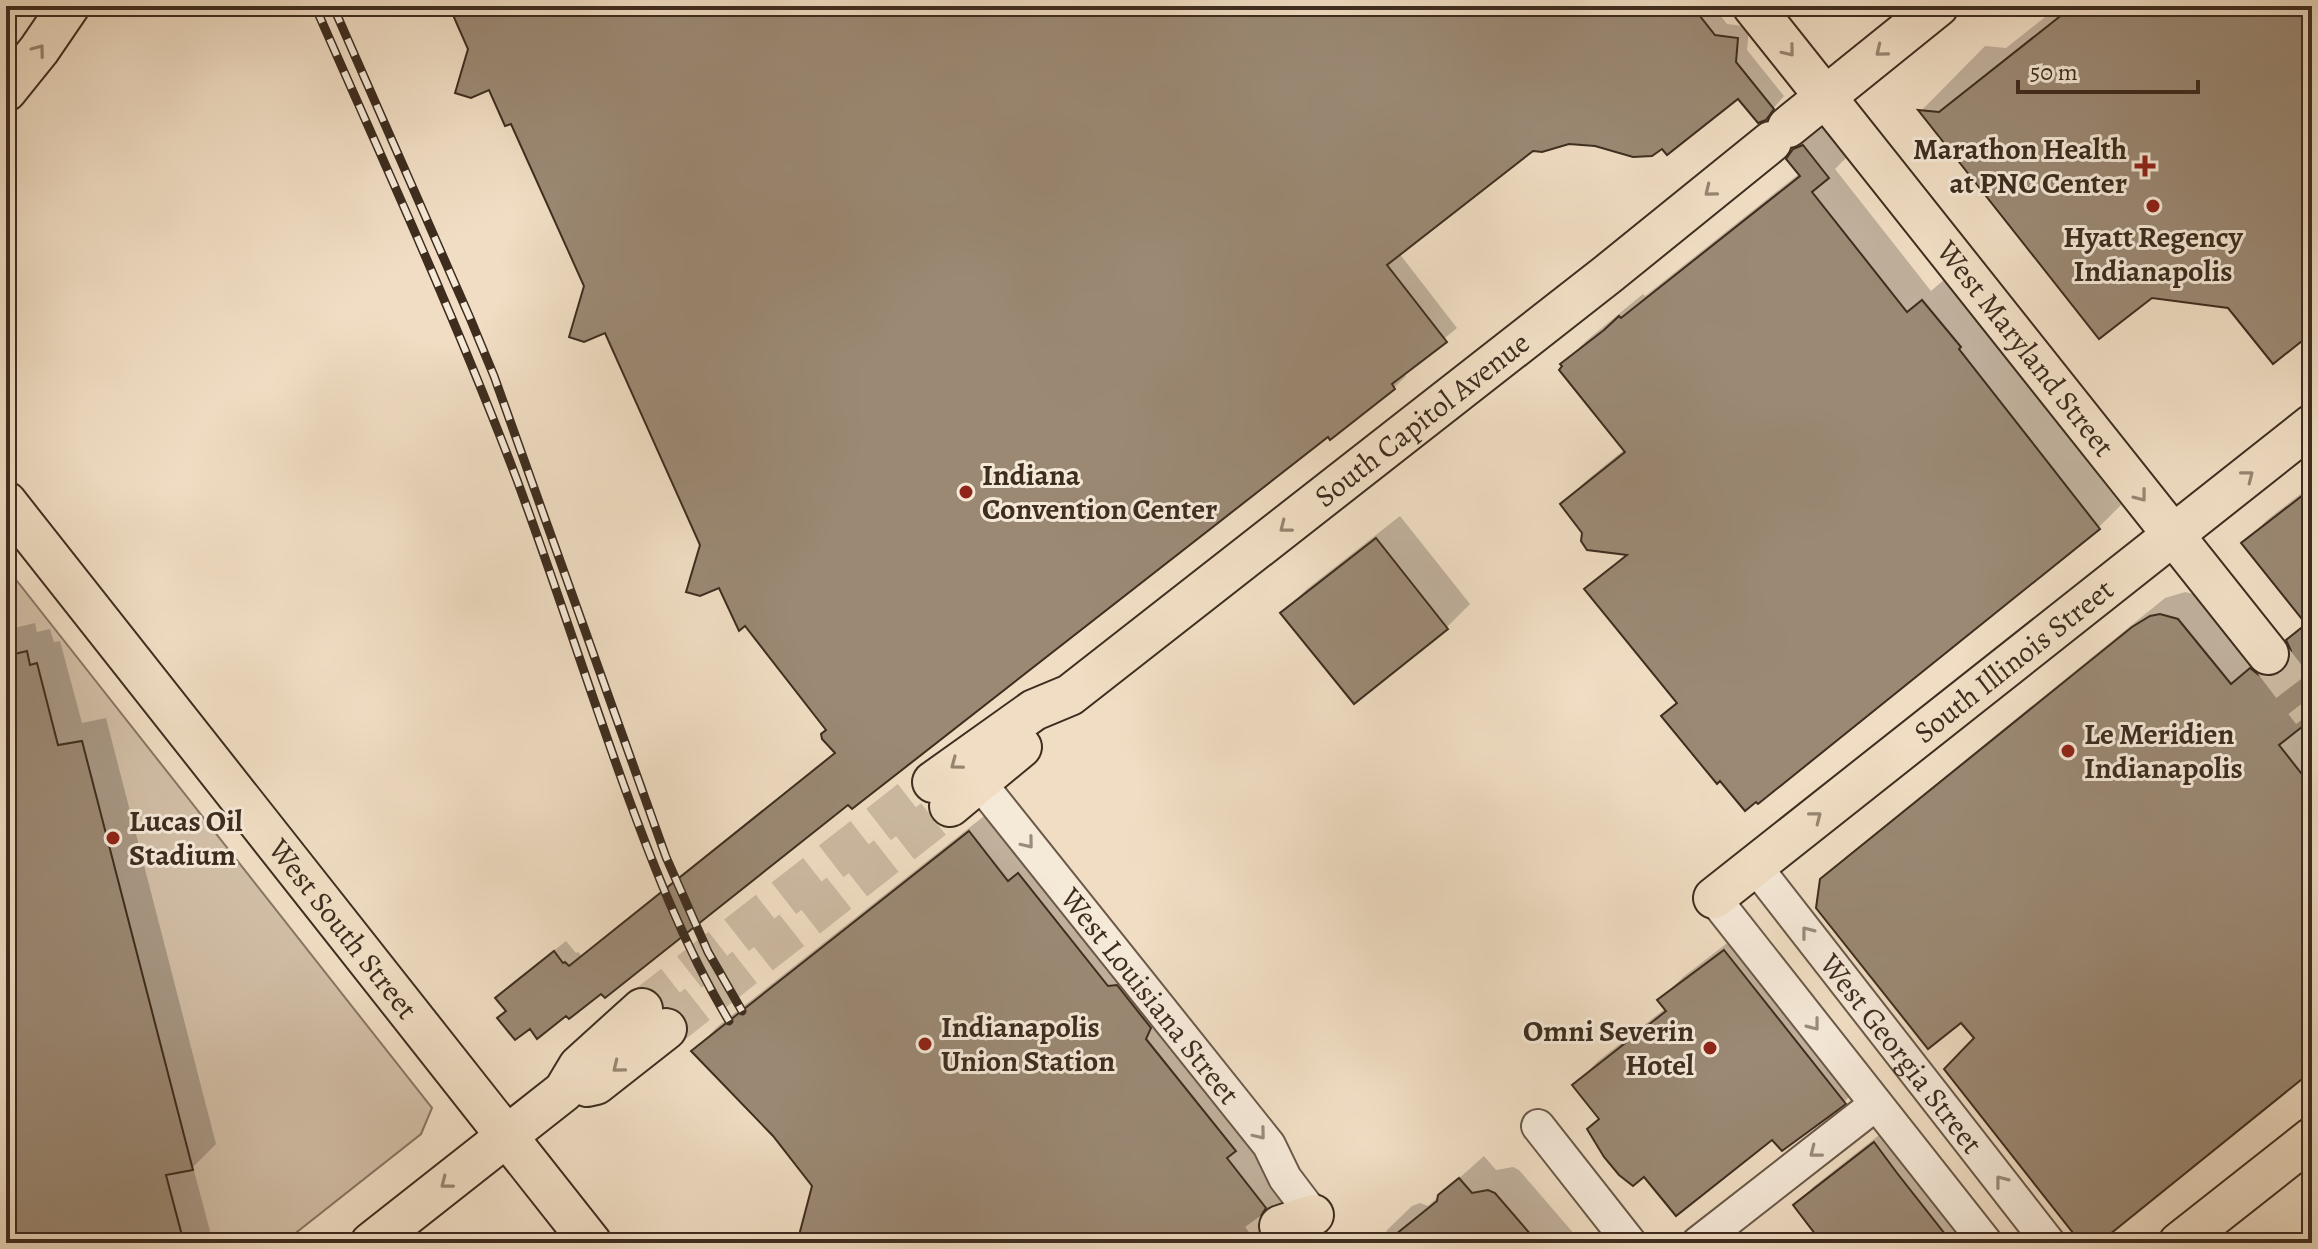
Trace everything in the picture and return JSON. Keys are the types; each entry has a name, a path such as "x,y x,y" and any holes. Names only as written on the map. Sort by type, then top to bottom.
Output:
{"main road":[{"path":"6,91 69,6"},
{"name":"West Maryland Street","path":"1753,6 2268,654"},
{"name":"South Capitol Avenue","path":"954,790 1034,710 1070,695 1608,274 1938,6"},
{"name":"South Illinois Street","path":"1714,898 2312,425"},
{"name":"West South Street","path":"6,502 591,1243"},
{"path":"371,1243 564,1091 579,1066 654,1019"},
{"path":"2179,1243 2308,1150"}],"street":[{"name":"West Louisiana Street","path":"954,790 1269,1145 1285,1178 1296,1220"},
{"name":"West Georgia Street","path":"1755,866 2049,1243"},
{"name":"West Georgia Street","path":"1714,898 1986,1243"},
{"path":"1698,1243 1876,1104"},
{"path":"1538,1126 1630,1243"}],"shaded area":[{"name":"Lucas Oil Stadium","path":"6,567 432,1108 421,1134 283,1243 6,1243"}],"building":[{"name":"Indiana Convention Center","path":"449,6 1692,6 1715,35 1738,38 1736,62 1774,109 1766,120 1758,123 1738,99 1667,155 1662,149 1652,156 1633,157 1595,146 1569,144 1542,152 1533,151 1387,265 1447,342 1392,384 1395,389 1330,440 1328,437 852,809 848,805 605,998 601,994 537,1039 530,1029 515,1040 497,1018 506,1011 495,998 554,951 569,966 835,753 822,739 821,734 826,730 745,626 739,631 719,588 700,596 686,592 700,545 605,333 584,342 569,337 584,286 511,124 505,126 489,90 471,98 455,93 468,49"},
{"name":"Hyatt Regency Indianapolis","path":"2073,6 2312,6 2312,65 2304,135 2312,145 2312,333 2273,364 2228,308 2152,298 2099,339 1918,110 1939,112"},
{"path":"1803,145 1829,178 1812,192 1907,312 1922,300 2100,529 1758,804 1756,802 1745,811 1720,781 1717,784 1661,716 1677,703 1584,589 1627,555 1587,550 1581,541 1582,533 1560,504 1625,452 1559,370 1560,364 1619,316 1621,318 1800,176 1786,159 1793,149"},
{"path":"2312,488 2312,719 2279,745 2312,787 2312,1071 2099,1243 2081,1243 1944,1069 1974,1038 1961,1023 1928,1049 1816,908 1820,879 2132,627 2150,616 2160,614 2178,619 2231,684 2250,668 2259,675 2271,677 2283,671 2289,663 2291,651 2286,640 2306,624 2241,543"},
{"path":"1376,538 1448,629 1354,704 1280,613"},
{"name":"Lucas Oil Stadium","path":"27,651 30,665 37,663 58,745 82,741 193,1170 166,1175 184,1243 6,1243 6,656"},
{"name":"Indianapolis Union Station","path":"969,831 1008,881 1018,873 1108,986 1117,985 1151,1028 1146,1039 1236,1151 1227,1158 1266,1208 1257,1222 1259,1234 1265,1243 797,1243 812,1186 773,1136 691,1051"},
{"name":"Omni Severin Hotel","path":"1724,950 1846,1104 1782,1151 1772,1140 1676,1216 1644,1177 1633,1186 1604,1157 1587,1129 1599,1119 1572,1085 1666,1011 1657,1000"},
{"path":"1874,1142 1952,1243 1822,1243 1793,1205"},
{"path":"1459,1178 1472,1193 1488,1190 1495,1193 1538,1243 1385,1243 1437,1201 1438,1195"}],"tunnel":[{"path":"2268,654 2312,712"},
{"path":"642,1009 933,782"},
{"path":"666,1029 950,806"},
{"path":"1257,1243 1280,1226"}],"railway":[{"path":"315,6 494,420 658,875 698,964 729,1021"},
{"path":"333,6 494,376 666,857 708,952 742,1011"}],"place":[{"name":"Marathon Health at PNC Center","path":"2145,166"},
{"name":"Hyatt Regency Indianapolis","path":"2153,206"},
{"name":"Indiana Convention Center","path":"966,492"},
{"name":"Le Meridien Indianapolis","path":"2068,751"},
{"name":"Lucas Oil Stadium","path":"113,838"},
{"name":"Indianapolis Union Station","path":"925,1044"},
{"name":"Omni Severin Hotel","path":"1710,1048"}]}
